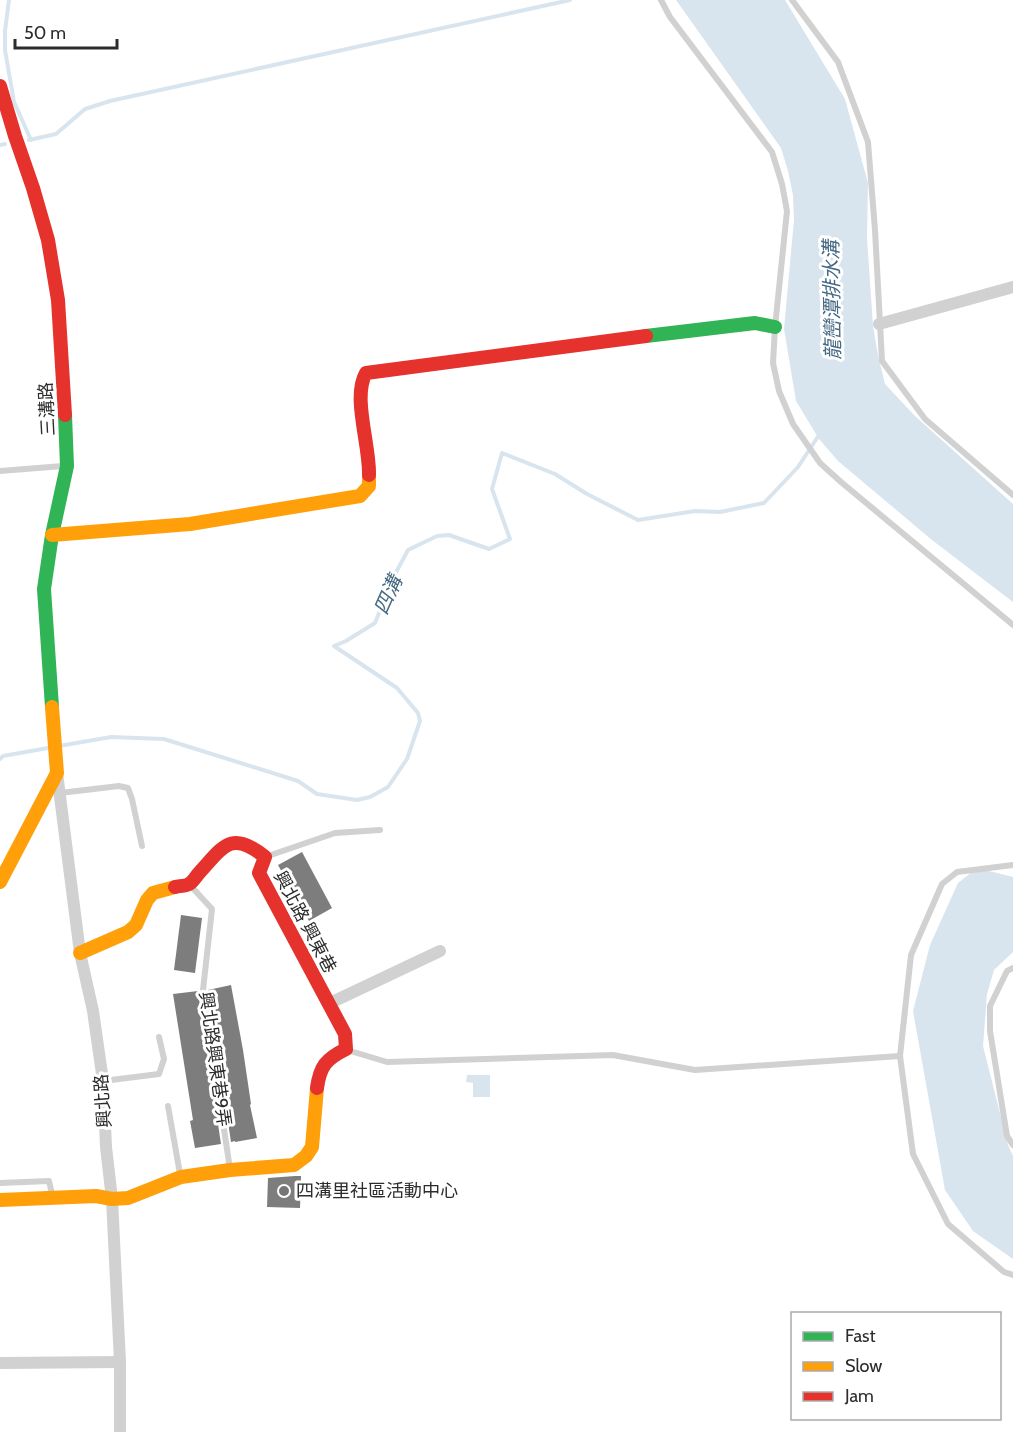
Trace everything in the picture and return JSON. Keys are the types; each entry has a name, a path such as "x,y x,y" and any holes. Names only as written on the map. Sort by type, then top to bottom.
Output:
{"street":[{"name":"三溝路","path":"0,86 48,240 58,300 67,466 52,535 45,589 57,773"},
{"path":"879,324 1013,287"},
{"path":"52,535 190,524 360,496 369,486 369,456 360,390 362,378 366,373 755,323 775,327"},
{"path":"0,882 57,773"},
{"name":"興北路","path":"57,773 81,953 93,1011 103,1081 106,1147 112,1199 120,1362 120,1432"},
{"path":"81,953 128,932 136,925 147,900 153,893 189,884 229,843 243,843 254,848 265,858"},
{"name":"興北路 興東巷","path":"265,858 259,873 345,1034 346,1049"},
{"path":"328,1004 440,951"},
{"path":"0,1200 96,1196 112,1199 128,1198 181,1178 230,1170 294,1165 306,1156 312,1147 318,1078 323,1065 346,1049"},
{"path":"0,1363 120,1362"}],"lane":[{"path":"661,0 670,17 772,152 782,184 787,212 773,363 779,391 793,424 820,463 1013,625"},
{"path":"792,0 838,62 868,142 882,361 925,419 1013,495"},
{"path":"0,471 67,466"},
{"path":"60,793 119,786 128,788 142,846"},
{"path":"265,858 336,833 380,830"},
{"path":"1013,866 957,872 942,884 911,955 900,1056 913,1154 948,1224 1004,1272 1013,1275"},
{"name":"興北路興東巷9弄","path":"189,884 212,909 203,990 230,1170"},
{"path":"1013,968 1008,971 990,1006 990,1031 1007,1136 1013,1145"},
{"path":"103,1081 159,1074 164,1059 159,1036"},
{"path":"346,1049 387,1062 614,1055 695,1070 900,1056"},
{"path":"168,1106 181,1178"},
{"path":"0,1184 49,1181 52,1197"}],"water":[{"name":"龍巒潭排水溝","path":"676,0 785,0 845,99 868,183 867,238 873,326 885,384 915,416 1013,504 1013,602 932,540 838,461 819,439 796,401 784,329 794,220 793,195 788,171 781,148"},
{"path":"977,868 1013,877 1013,952 994,970 987,994 983,1046 1008,1145 1013,1156 1013,1259 973,1231 945,1190 913,1011 930,945 958,883"},
{"path":"467,1075 490,1075 490,1097 473,1097 473,1083 466,1082"}],"building":[{"path":"302,852 332,908 309,921 278,865"},
{"path":"181,915 202,918 195,973 174,970"},
{"path":"231,985 257,1138 235,1142 231,1142 208,990"},
{"path":"198,991 221,1144 195,1148 190,1121 193,1120 173,994"},
{"name":"四溝里社區活動中心","path":"301,1176 300,1208 267,1207 268,1178"}],"waterway":[{"path":"9,0 5,50 14,102 31,140"},
{"path":"29,140 56,134 85,109 110,101 570,0"},
{"path":"0,145 5,144"},
{"name":"四溝","path":"59,746 111,737 164,739 298,781 317,794 357,800 370,797 388,787 407,759 420,721 418,713 397,688 334,646 375,623 393,578 408,550 437,536 449,535 489,549 510,539 492,489 502,453 555,474 587,494 638,520 695,511 720,512 764,503 798,467 819,435"},
{"name":"四溝","path":"0,759 3,756 48,748"}],"traffic: fast":[{"path":"646,336 755,323 775,327"},
{"path":"52,707 44,589 52,535 67,466 65,415"}],"traffic: slow":[{"path":"52,535 190,524 360,496 369,486 369,475"},
{"path":"0,882 57,773 52,707"},
{"path":"80,953 128,932 136,925 147,900 153,893 175,887"},
{"path":"0,1200 96,1196 112,1199 128,1198 181,1177 294,1165 306,1156 312,1147 317,1088"}],"traffic: jam":[{"path":"0,86 48,240 58,300 65,415"},
{"path":"369,475 361,408 362,383 366,373 646,336"},
{"path":"175,887 190,883 221,849 228,845 244,844 265,857 259,873 345,1034 346,1049 333,1056 325,1064 317,1088"}],"place":[{"name":"四溝里社區活動中心","path":"284,1191"}]}
